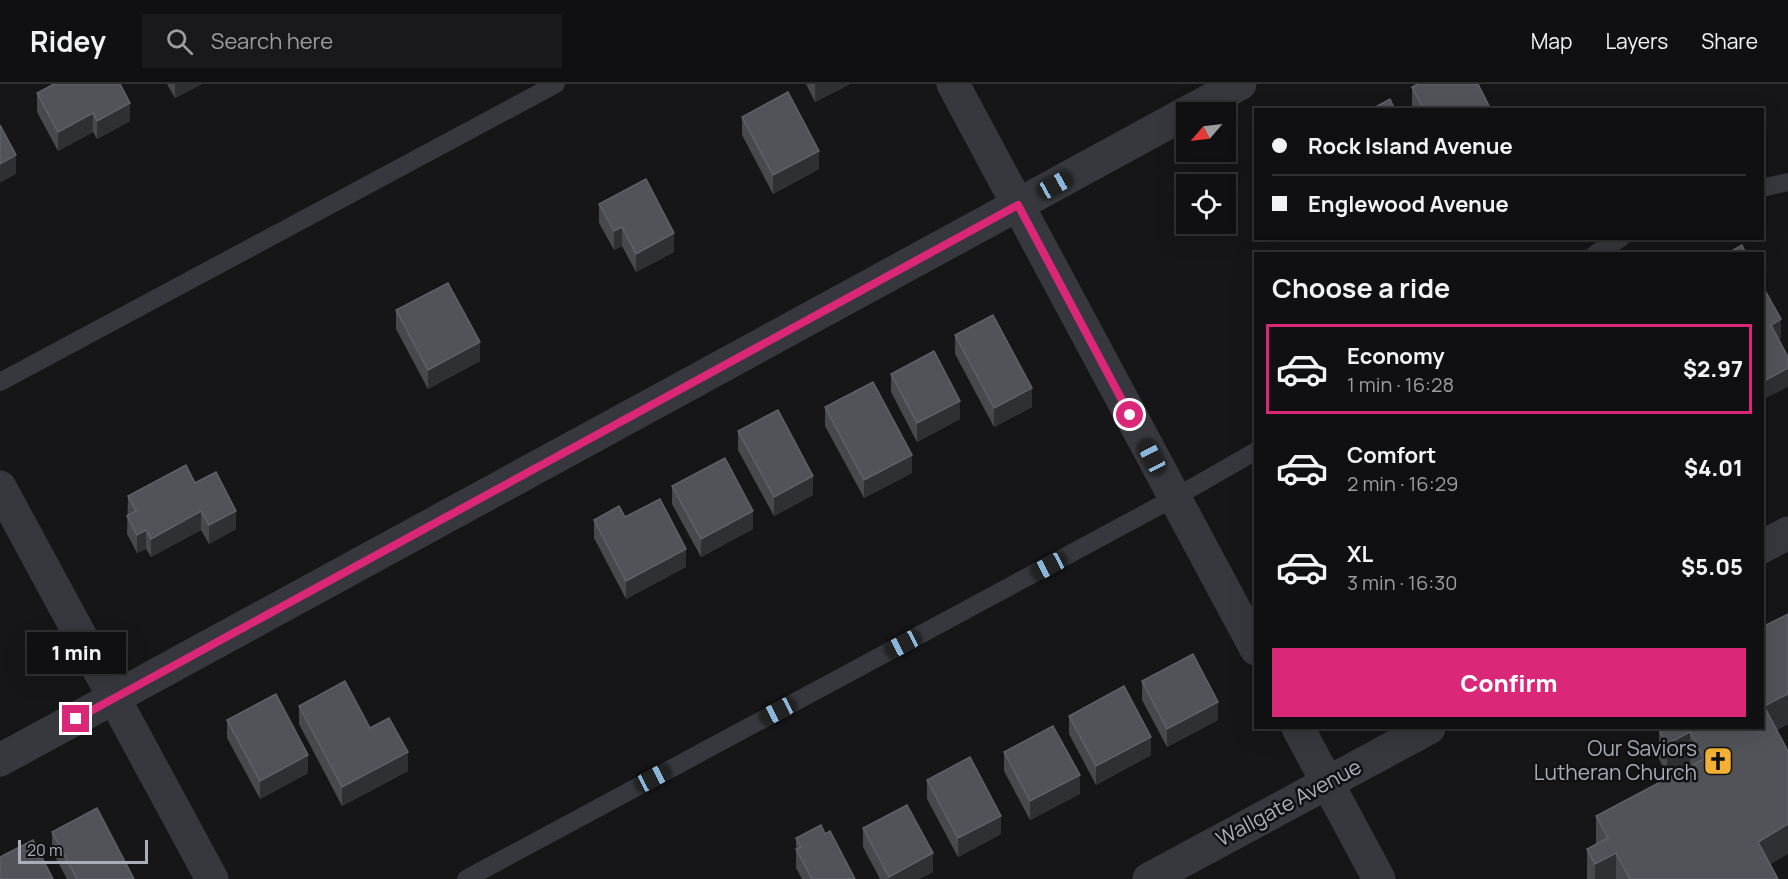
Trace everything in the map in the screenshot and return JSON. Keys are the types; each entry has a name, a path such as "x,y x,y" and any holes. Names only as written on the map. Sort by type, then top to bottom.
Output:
{"street":[{"path":"953,84 1254,645"},
{"path":"1207,102 1240,84"},
{"path":"0,760 1176,119"},
{"path":"0,487 212,879"},
{"path":"1764,545 1788,533"},
{"path":"1299,729 1379,879"},
{"name":"Wallgate Avenue","path":"1149,879 1427,729"}],"lane":[{"path":"0,382 556,84"},
{"path":"1764,188 1788,182"},
{"path":"1598,252 1618,240"},
{"path":"466,879 1174,498 1254,452"}],"building":[{"path":"54,84 120,84 130,103 97,121 93,113 58,132 37,93"},
{"path":"1418,84 1478,84 1490,108 1423,108 1412,87"},
{"path":"788,92 819,151 773,175 742,117"},
{"path":"1390,99 1394,108 1374,108"},
{"path":"0,125 16,155 0,164"},
{"path":"646,179 674,233 636,254 622,227 614,231 599,204"},
{"path":"1742,245 1745,252 1730,252"},
{"path":"448,283 480,342 428,370 396,310"},
{"path":"1764,289 1781,319 1771,325 1788,357 1788,368 1764,381"},
{"path":"993,315 1032,388 994,408 955,335"},
{"path":"934,351 960,401 917,423 891,374"},
{"path":"873,382 912,455 864,480 825,407"},
{"path":"778,410 813,476 774,497 738,431"},
{"path":"725,458 753,511 701,539 672,486"},
{"path":"186,465 195,483 216,472 236,511 209,525 201,511 151,539 146,530 137,535 127,516 136,511 128,496"},
{"path":"660,499 686,549 626,581 594,520 619,506 625,517"},
{"name":"Our Saviors Lutheran Church","path":"1788,614 1788,694 1764,706 1764,626"},
{"path":"1193,654 1218,702 1167,729 1142,681"},
{"path":"345,681 370,728 389,718 408,752 342,787 299,706"},
{"path":"1124,686 1151,737 1096,766 1069,716"},
{"path":"276,694 308,755 260,781 227,720"},
{"name":"Our Saviors Lutheran Church","path":"1764,706 1788,751 1788,824 1758,842 1778,879 1630,879 1616,853 1595,864 1587,849 1608,838 1596,816 1704,759 1690,732 1667,744 1659,729 1764,729"},
{"path":"1053,726 1080,775 1030,801 1004,752"},
{"path":"970,757 1001,816 958,838 927,780"},
{"path":"907,805 933,853 889,877 863,828"},
{"path":"97,808 134,879 77,879 52,832"},
{"path":"821,825 825,834 830,831 855,879 812,879 796,849 801,847 796,838"},
{"path":"33,840 53,879 0,879 0,857"}],"place":[{"name":"Our Saviors Lutheran Church","path":"1718,761"}],"route":[{"path":"76,719 1018,205 1130,415"}]}
